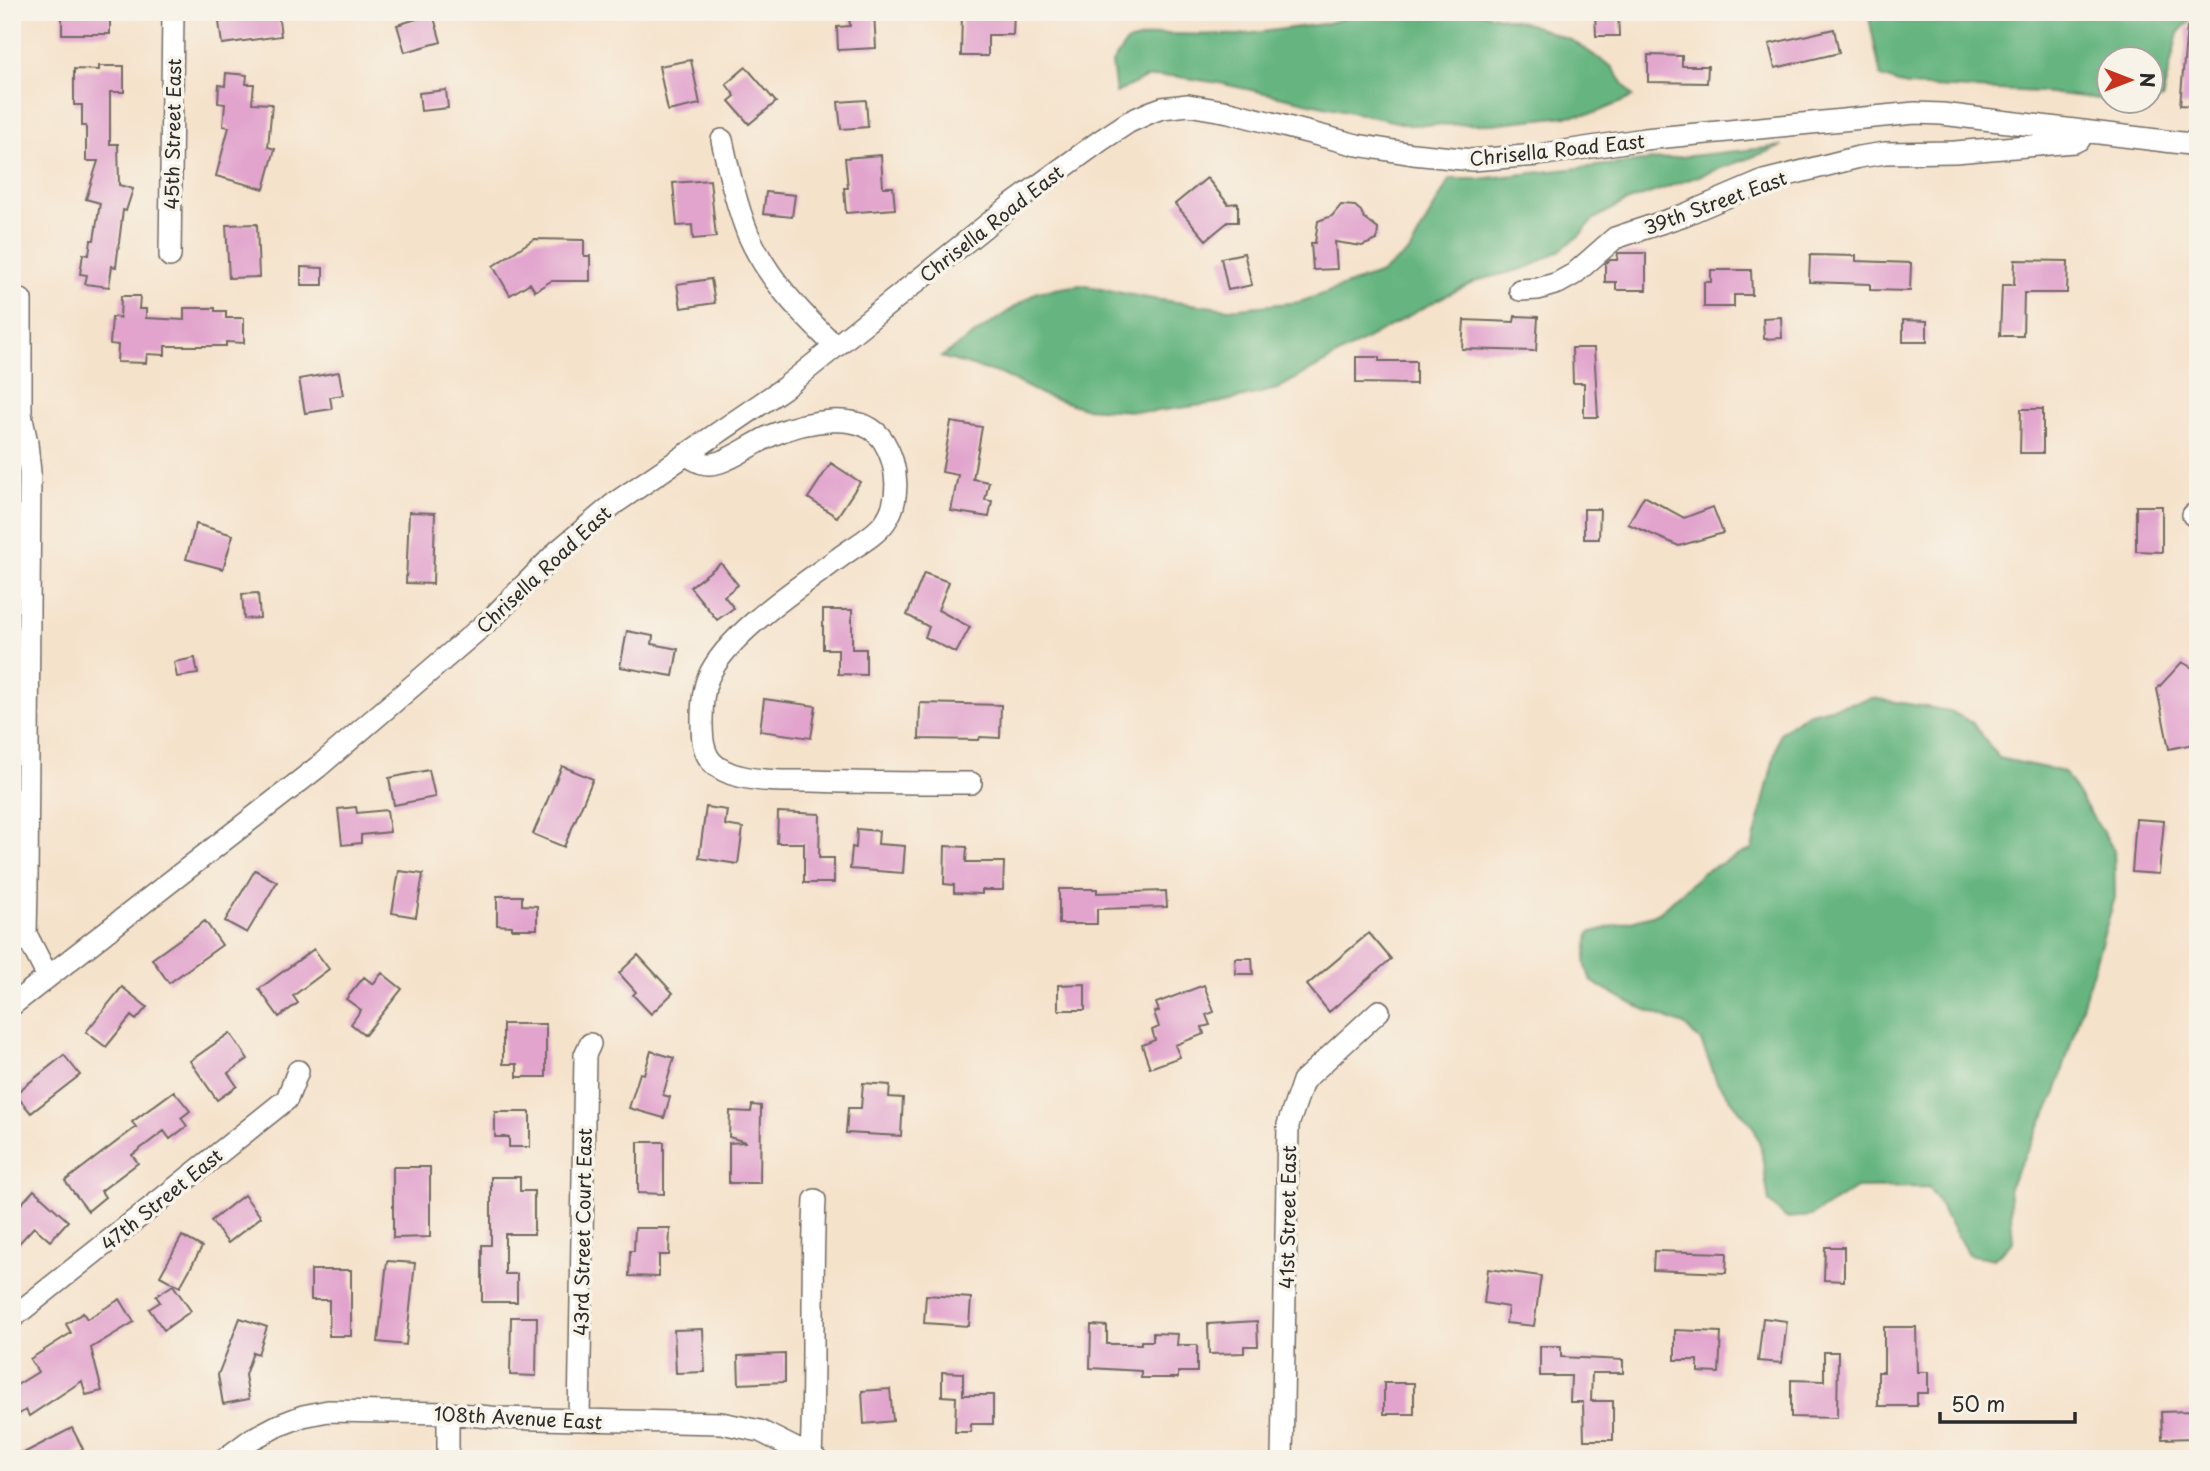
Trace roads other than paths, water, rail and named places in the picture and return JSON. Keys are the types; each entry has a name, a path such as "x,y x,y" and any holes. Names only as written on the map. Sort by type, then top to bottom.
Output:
{"street":[{"name":"45th Street East","path":"170,256 173,12"},
{"name":"Chrisella Road East","path":"12,1005 317,768 494,616 558,551 615,503 784,388 1013,204 1100,141 1150,112 1176,105 1188,105 1229,112 1357,145 1472,160 1538,155 1645,139 1915,113 2198,145"},
{"name":"39th Street East","path":"1520,290 1538,289 1558,283 1574,274 1615,238 1684,215 1764,181 1885,153 1955,152 2074,142 2092,134"},
{"path":"722,140 738,207 750,237 782,290 835,346"},
{"path":"17,300 20,414 30,472 20,888 26,934 48,977"},
{"path":"686,454 698,463 720,462 772,435 802,425 822,421 845,422 866,425 875,431 888,450 895,478 895,506 883,526 781,600 728,648 708,677 702,733 705,751 712,761 738,776 772,780 971,783"},
{"name":"41st Street East","path":"1282,1459 1289,1125 1303,1081 1379,1011"},
{"name":"43rd Street Court East","path":"579,1420 585,1055 590,1044"},
{"name":"47th Street East","path":"12,1318 287,1099 298,1071"},
{"path":"814,1458 812,1268 815,1200"},
{"name":"108th Avenue East","path":"225,1459 252,1439 276,1426 328,1411 721,1423 760,1431 814,1458"},
{"path":"448,1413 448,1459"}]}
